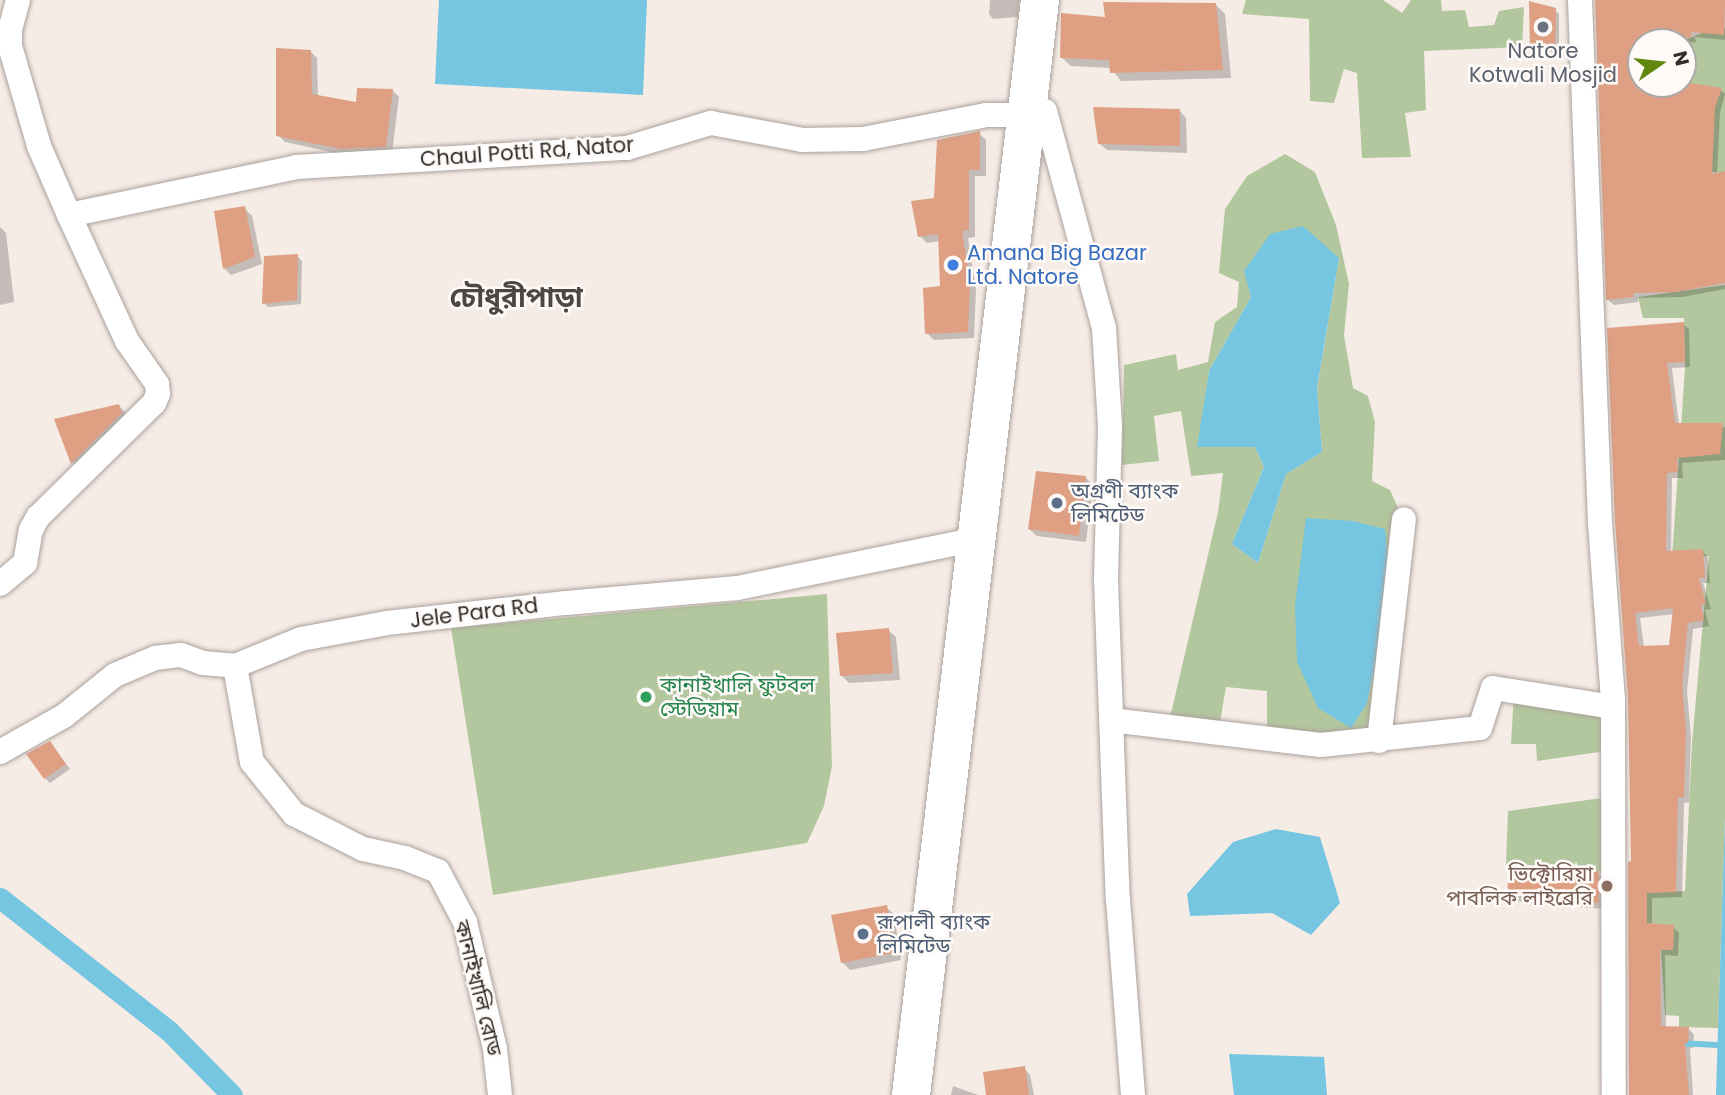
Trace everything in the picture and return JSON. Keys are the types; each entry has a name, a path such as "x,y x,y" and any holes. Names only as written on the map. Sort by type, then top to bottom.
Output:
{"highway":[{"path":"935,1095 1024,348 1040,0"},
{"path":"911,1095 978,539 1037,100 1059,0"}],"street":[{"path":"0,584 25,563 31,530 38,517 154,403 158,394 157,384 127,341 39,146 10,46 10,30 18,0"},
{"path":"1580,0 1600,523 1613,707 1614,1095"},
{"path":"1037,100 1104,328 1110,426 1106,580 1111,720 1118,900 1133,1095"},
{"name":"Chaul Potti Rd, Nator","path":"69,215 296,167 627,149 711,123 803,139 851,139 986,115 1037,100"},
{"path":"1379,741 1404,519"},
{"name":"Jele Para Rd","path":"0,752 64,716 115,674 155,658 181,656 202,663 235,666 301,639 387,623 737,588 978,539"},
{"name":"কানাইখালি রোড","path":"235,666 252,762 294,814 363,849 405,858 438,871 465,922 495,1049 500,1095"},
{"path":"1111,720 1321,745 1379,741 1480,728 1493,688 1613,707"}],"green space":[{"path":"1246,0 1383,0 1402,13 1411,0 1441,0 1442,11 1465,10 1469,27 1494,25 1499,11 1524,7 1522,47 1424,51 1426,110 1405,113 1411,157 1362,158 1357,73 1344,69 1334,103 1310,101 1309,19 1242,14"},
{"path":"1720,26 1725,28 1725,174 1709,171 1697,114 1690,98 1697,98 1697,35"},
{"path":"1285,154 1315,172 1336,225 1349,284 1344,335 1353,388 1368,396 1375,422 1372,481 1390,490 1400,512 1369,733 1267,731 1267,691 1226,687 1219,728 1169,722 1218,512 1223,473 1191,476 1181,411 1154,416 1159,461 1122,465 1124,365 1176,354 1178,370 1208,362 1215,322 1237,307 1239,282 1219,273 1225,209 1247,176","holes":["1339,258 1317,389 1322,452 1286,474 1258,563 1232,544 1264,467 1255,447 1198,447 1209,371 1251,297"]},
{"path":"1725,285 1725,817 1718,1028 1679,1027 1679,1016 1665,1015 1661,950 1673,950 1674,926 1647,923 1647,893 1685,891 1692,742 1709,556 1672,558 1685,368 1684,318 1643,318 1638,297"},
{"name":"কানাইখালি ফুটবল স্টেডিয়াম","path":"827,594 832,766 824,806 807,843 493,895 451,628"},
{"path":"1514,692 1613,707 1613,750 1537,761 1536,744 1511,744"},
{"path":"1609,797 1610,872 1506,864 1508,811"}],"water":[{"path":"439,0 647,0 643,95 435,84"},
{"path":"1303,226 1339,258 1317,388 1322,452 1286,474 1258,563 1232,544 1264,467 1255,447 1197,447 1209,371 1251,297 1244,271 1270,234"},
{"path":"1306,518 1353,521 1385,529 1389,569 1379,645 1367,703 1351,728 1318,708 1297,662 1295,606"},
{"path":"1725,817 1725,1095 1716,1095 1718,1028"},
{"path":"1276,829 1320,837 1340,903 1311,935 1272,913 1190,916 1187,894 1233,842"},
{"path":"1229,1054 1324,1057 1327,1095 1234,1095"}],"building":[{"path":"1595,0 1725,0 1724,35 1697,33 1697,28 1627,28 1627,98 1697,98 1697,84 1722,88 1715,107 1712,174 1725,171 1725,283 1675,292 1633,293 1634,297 1606,300"},
{"name":"Natore Kotwali Mosjid","path":"1529,1 1556,8 1555,50 1530,46"},
{"path":"1103,2 1216,3 1223,70 1110,73 1109,60 1060,58 1061,13 1105,17"},
{"path":"276,48 311,50 312,94 356,102 357,88 393,89 386,147 342,149 276,136"},
{"path":"1093,107 1180,109 1180,146 1098,144"},
{"path":"980,131 980,170 969,170 969,230 962,231 970,281 968,332 925,334 923,288 940,286 938,234 918,237 911,201 934,198 937,140"},
{"path":"245,206 255,257 223,269 214,211"},
{"path":"298,254 297,300 262,304 264,256"},
{"path":"1684,322 1685,362 1667,363 1675,423 1723,423 1720,454 1677,458 1678,472 1667,473 1666,551 1703,549 1705,578 1699,578 1706,604 1701,605 1704,620 1688,623 1682,685 1686,729 1684,797 1678,798 1676,892 1647,893 1647,923 1674,925 1673,950 1660,950 1661,1026 1689,1027 1688,1043 1685,1043 1689,1095 1629,1095 1628,862 1631,861 1628,698 1615,522 1607,328","holes":["1673,608 1669,645 1639,646 1635,613"]},
{"path":"119,404 122,413 71,464 54,419"},
{"name":"অগ্রণী ব্যাংক লিমিটেড","path":"1036,471 1086,476 1079,536 1028,529"},
{"path":"889,628 893,673 840,676 836,633"},
{"path":"50,741 66,764 44,779 26,754"},
{"path":"1509,864 1599,871 1599,903 1507,894"},
{"name":"রূপালী ব্যাংক লিমিটেড","path":"887,905 894,953 841,963 831,915"},
{"path":"1025,1066 1029,1095 986,1095 983,1072"}],"waterway":[{"path":"0,898 169,1031 232,1095"},
{"path":"1678,1043 1717,1045"}],"place":[{"name":"Natore Kotwali Mosjid","path":"1543,27"},
{"name":"Amana Big Bazar Ltd. Natore","path":"953,265"},
{"name":"অগ্রণী ব্যাংক লিমিটেড","path":"1057,503"},
{"name":"কানাইখালি ফুটবল স্টেডিয়াম","path":"646,697"},
{"name":"ভিক্টোরিয়া পাবলিক লাইব্রেরি","path":"1607,886"},
{"name":"রূপালী ব্যাংক লিমিটেড","path":"863,934"}],"district":[{"name":"চৌধুরীপাড়া","path":"516,298"}]}
